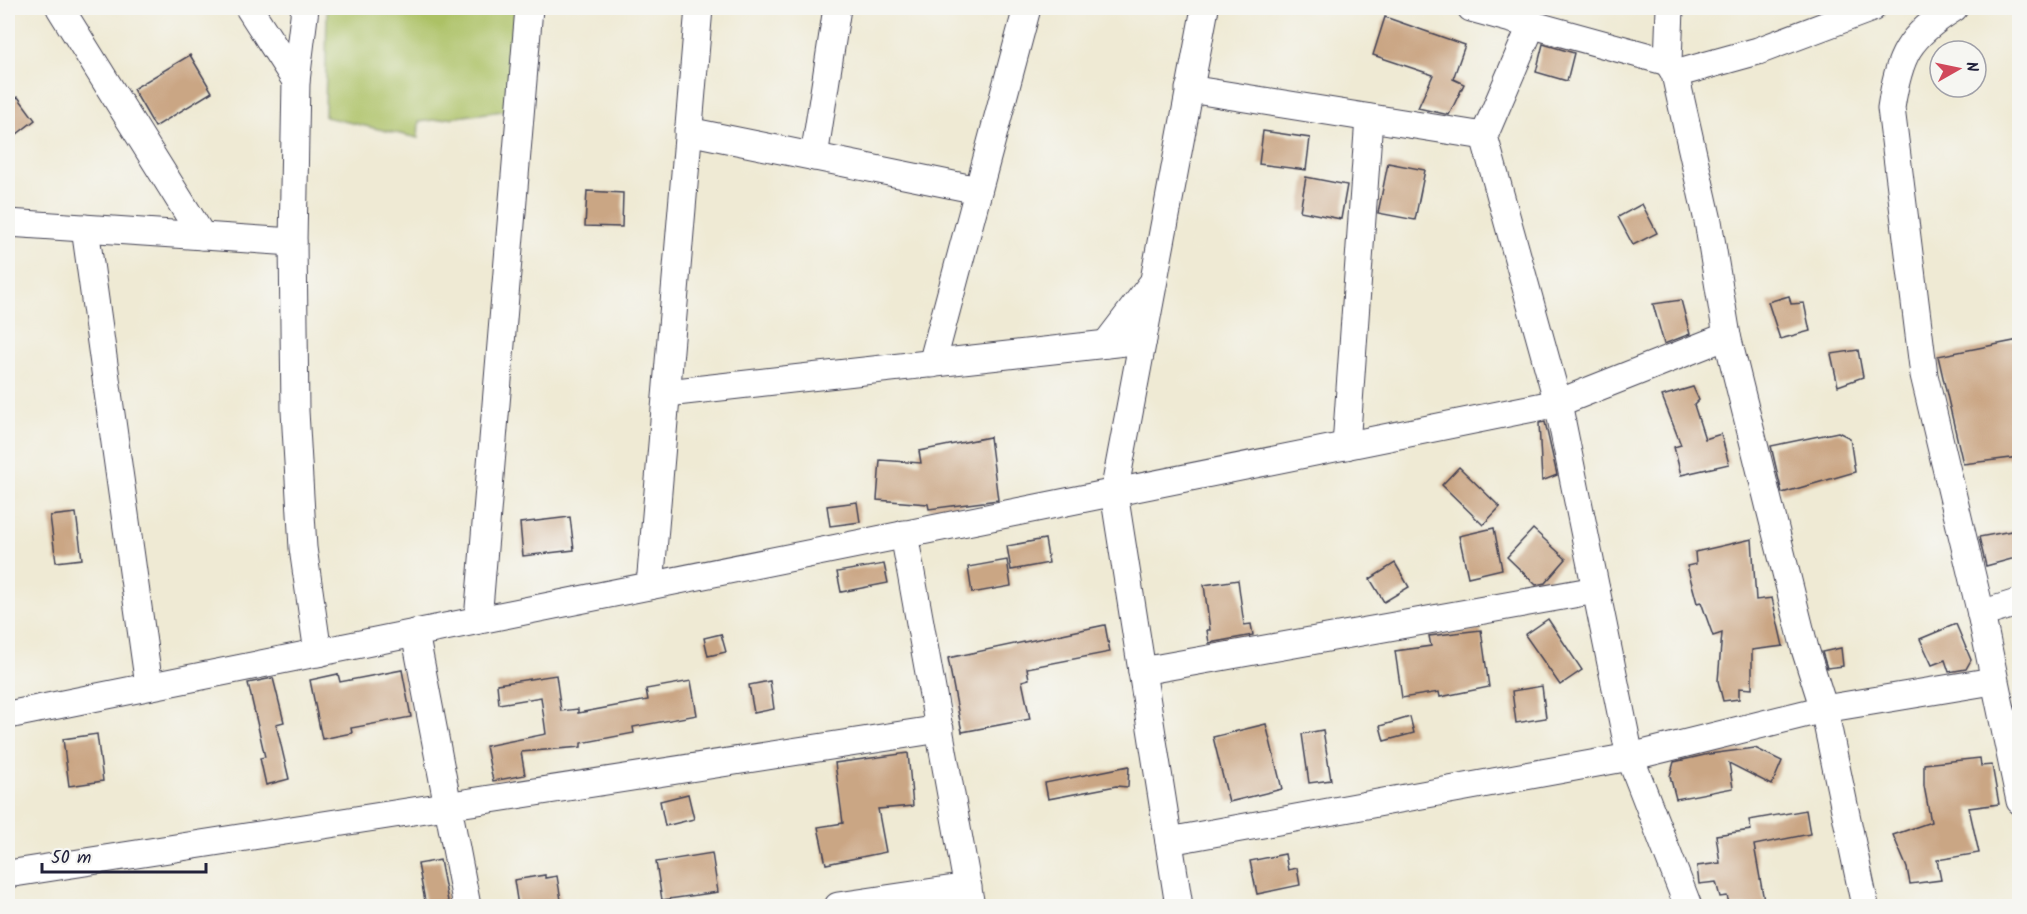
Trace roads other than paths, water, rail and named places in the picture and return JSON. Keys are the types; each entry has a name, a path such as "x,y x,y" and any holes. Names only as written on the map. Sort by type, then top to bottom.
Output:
{"street":[{"path":"60,8 202,236"},
{"path":"249,8 296,81"},
{"path":"305,8 296,81 292,242 295,411 303,548 318,653"},
{"path":"478,620 529,8"},
{"path":"650,586 699,8"},
{"path":"814,157 837,8"},
{"path":"932,364 1027,8"},
{"path":"1179,906 1114,493 1205,8"},
{"path":"1471,8 1532,24 1672,68 1758,51 1872,8"},
{"path":"1670,8 1672,68 1708,221 1727,336 1805,649 1824,709 1864,906"},
{"path":"1941,12 1922,29 1905,52 1896,76 1891,108 1924,375 1981,614 2019,801"},
{"path":"1532,24 1484,136 1558,403 1630,757 1688,906"},
{"path":"1189,89 1484,136"},
{"path":"1346,446 1369,118"},
{"path":"688,131 978,190"},
{"path":"10,219 85,228 292,242"},
{"path":"85,228 149,686"},
{"path":"1106,344 1154,281"},
{"path":"8,715 1558,403 1727,336"},
{"path":"667,393 1143,340"},
{"path":"838,906 970,897 904,534"},
{"path":"1142,671 1596,590"},
{"path":"1981,614 2019,602"},
{"path":"416,633 467,906"},
{"path":"1169,841 1630,757 1824,709 1993,681"},
{"path":"8,874 940,729"}]}
